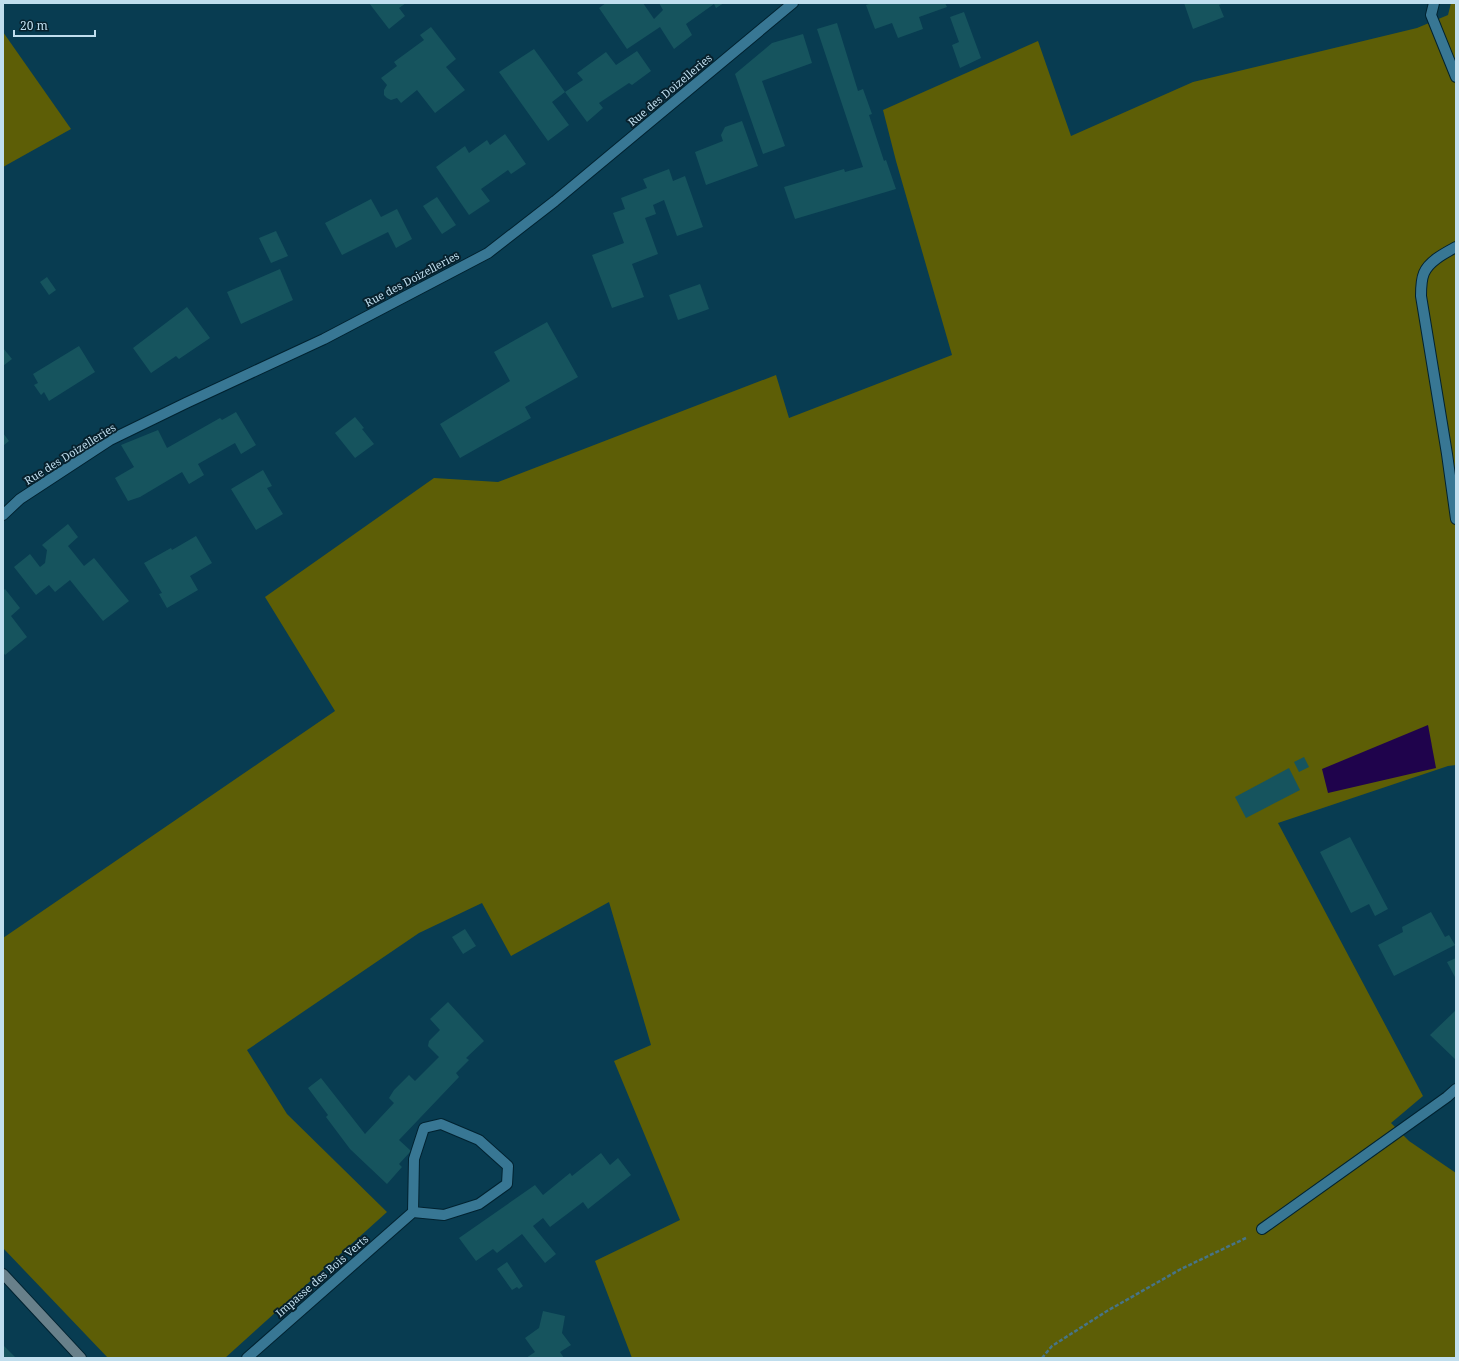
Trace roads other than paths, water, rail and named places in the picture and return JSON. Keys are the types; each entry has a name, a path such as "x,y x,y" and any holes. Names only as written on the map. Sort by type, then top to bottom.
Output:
{"street":[{"name":"Rue des Doizelleries","path":"3,515 20,499 110,440 324,339 488,253 561,196 793,3"},
{"path":"1434,3 1431,15 1456,77"},
{"path":"1456,247 1443,254 1432,263 1423,274 1421,296 1456,519"},
{"path":"1262,1229 1447,1097 1456,1089"},
{"path":"441,1124 479,1140 508,1166 507,1184 479,1204 444,1215 413,1212 414,1159 424,1128 441,1124"},
{"name":"Impasse des Bois Verts","path":"247,1358 413,1212"},
{"path":"3,1274 81,1358"}]}
